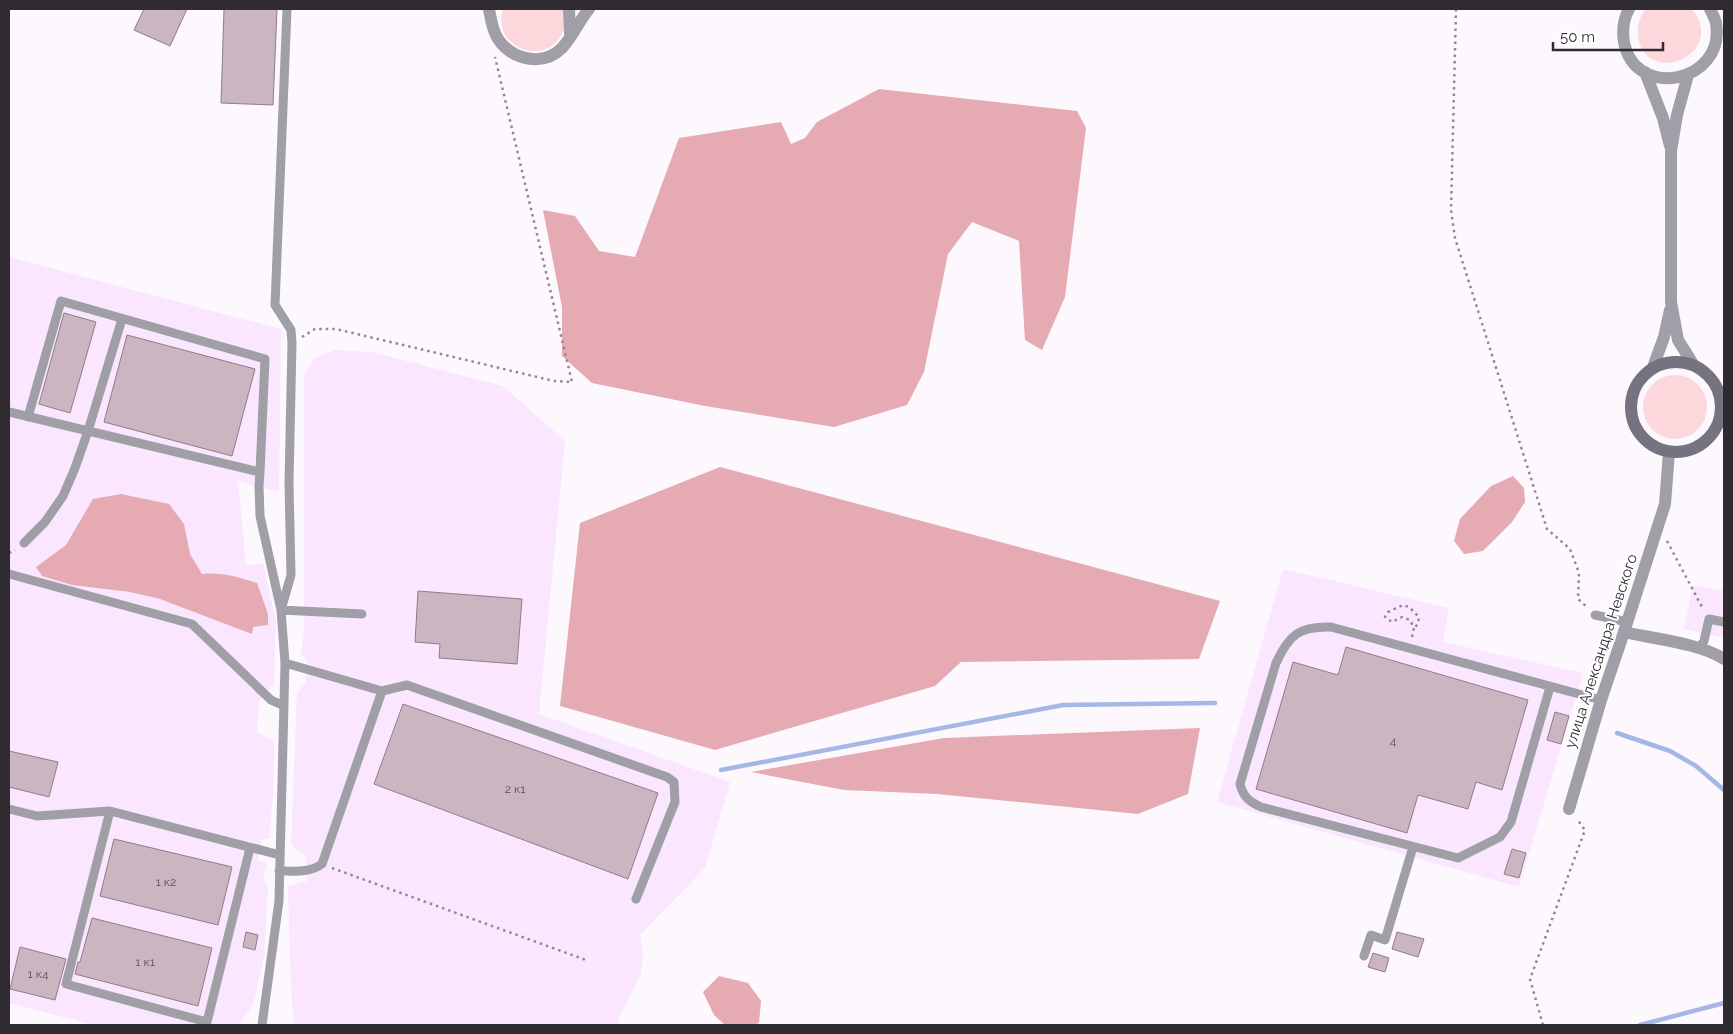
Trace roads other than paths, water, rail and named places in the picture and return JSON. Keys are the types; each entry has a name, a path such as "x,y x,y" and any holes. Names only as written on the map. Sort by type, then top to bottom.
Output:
{"main road":[{"path":"1673,361 1693,364 1721,386 1723,405 1715,431 1706,441 1689,450 1669,452 1654,447 1642,437 1633,424 1630,408 1633,392 1641,378 1653,367 1673,361"}],"street":[{"path":"489,9 497,37 504,47 518,56 532,60 548,58 562,48 589,9"},
{"path":"492,24 497,9"},
{"path":"569,9 571,19 570,36"},
{"path":"1624,11 1622,32 1625,48 1633,62 1645,72 1659,78 1674,79 1688,75 1702,66 1711,54 1720,35 1710,9"},
{"path":"1645,72 1663,118 1671,151"},
{"path":"1688,75 1677,116 1671,151 1672,302 1678,340 1693,364"},
{"path":"1653,367 1664,337 1672,302"},
{"name":"улица Александра Невского","path":"1569,809 1601,700 1665,504 1669,452"},
{"path":"1626,627 1699,648 1724,659"}],"lane":[{"path":"281,610 291,575 289,483 292,343 291,330 275,305 287,9"},
{"path":"28,417 61,302 265,359 259,486 260,516 281,610 285,663 279,900 262,1024"},
{"path":"24,543 45,522 63,496 88,431 122,319"},
{"path":"9,412 260,472"},
{"path":"9,574 192,624 271,700 284,706"},
{"path":"281,610 362,614"},
{"path":"1595,615 1626,627"},
{"path":"1699,648 1704,641 1709,619 1724,622"},
{"path":"1550,687 1511,822 1500,837 1458,858 1261,808 1249,802 1242,793 1240,784 1276,663 1285,644 1298,633 1312,626 1330,627 1601,700"},
{"path":"285,663 382,691 407,686 667,777 674,782 675,802 636,899"},
{"path":"279,871 315,869 322,864 382,691"},
{"path":"9,809 37,816 110,811 280,855"},
{"path":"110,811 66,984 207,1022 250,848"},
{"path":"1364,956 1371,935 1385,940 1413,847"}],"waterway":[{"path":"721,770 1063,705 1215,703"},
{"path":"1617,733 1670,751 1696,766 1724,790"},
{"path":"1640,1025 1724,1003"}]}
